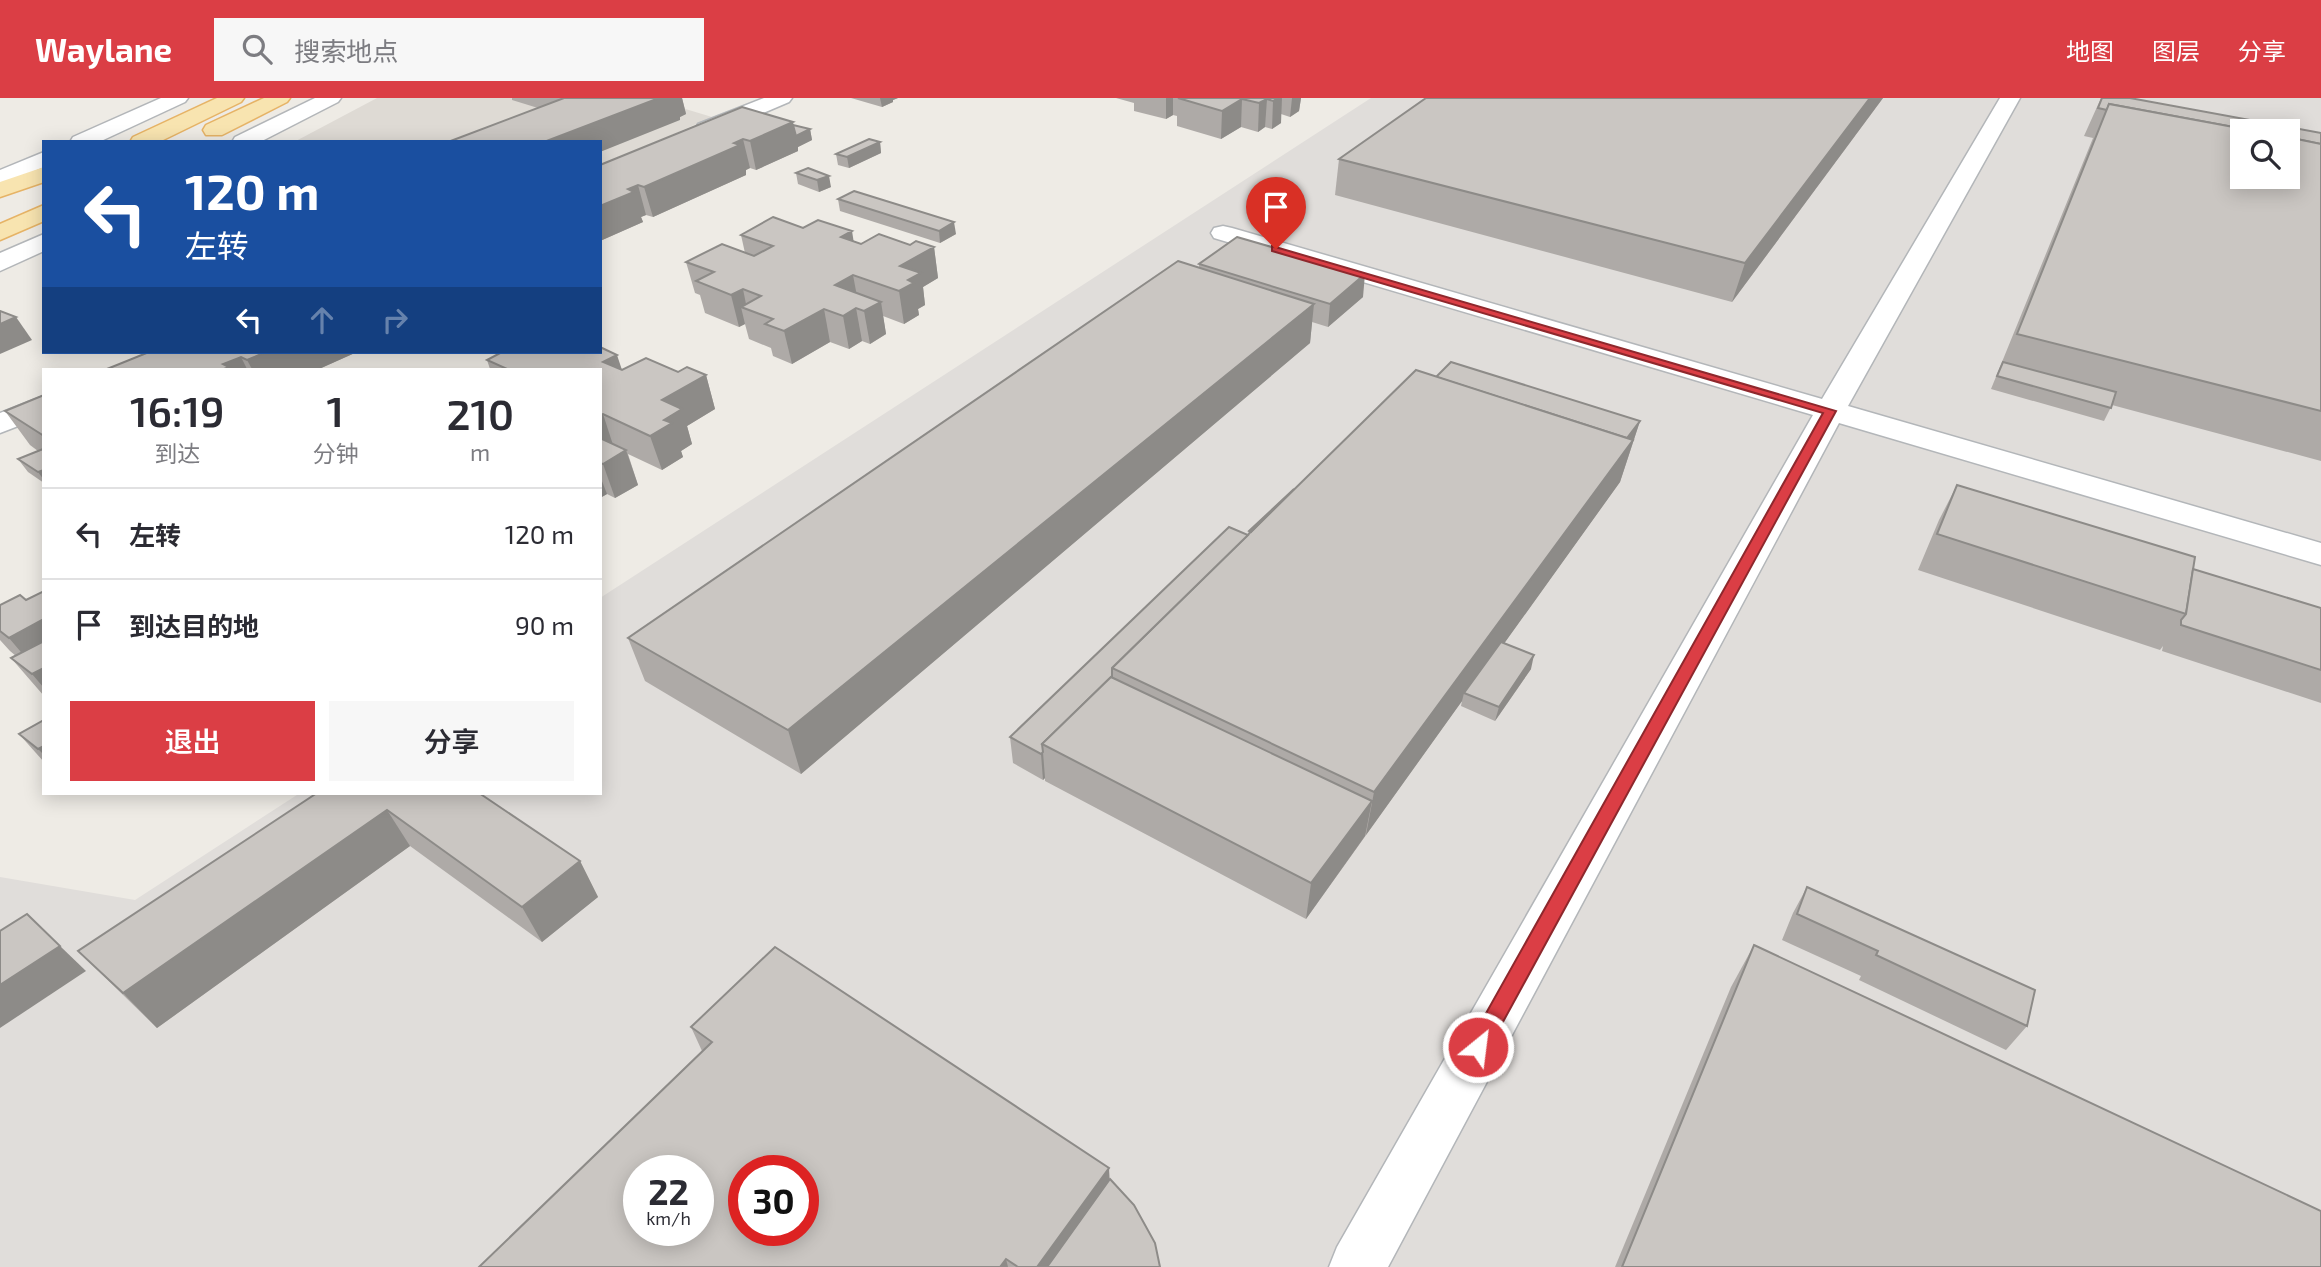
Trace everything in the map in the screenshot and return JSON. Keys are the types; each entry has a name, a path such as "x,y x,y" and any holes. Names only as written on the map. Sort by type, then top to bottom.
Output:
{"main road":[{"path":"145,140 234,98"},
{"path":"194,140 280,98"},
{"path":"140,140 162,132"},
{"path":"0,190 42,175"},
{"path":"0,208 42,188"},
{"path":"0,234 42,213"},
{"path":"0,234 42,219"}],"street":[{"path":"85,140 178,98"},
{"path":"247,140 331,98"},
{"path":"685,138 782,98"},
{"path":"1357,1267 1830,411 2010,98"},
{"path":"0,178 42,160"},
{"path":"1223,233 2321,554"},
{"path":"0,263 42,242"},
{"path":"0,424 42,406"}],"shaded area":[{"path":"377,98 649,98 712,117 602,166 602,140 298,140"},
{"path":"1371,98 2321,98 2321,1267 0,1267 0,877 135,900 297,795 602,795 602,597"}],"building":[{"path":"564,98 659,98 549,140 453,140"},
{"path":"1178,98 1278,98 1259,103 1242,99 1222,111"},
{"path":"1426,98 1870,98 1745,263 1339,159"},
{"path":"2102,98 2130,98 2245,119 2230,119 2230,126 2109,104 2107,110 2098,108"},
{"path":"2109,104 2230,126 2230,189 2300,189 2300,140 2321,144 2321,411 2017,334"},
{"path":"742,107 793,122 750,141 743,139 734,143 740,145 644,187 638,185 628,189 634,192 602,205 602,164"},
{"path":"793,125 810,129 796,136"},
{"path":"2300,129 2321,133 2321,144 2300,140"},
{"path":"869,139 880,142 847,157 836,154"},
{"path":"808,168 829,176 817,180 796,173"},
{"path":"854,191 954,222 939,231 838,199"},
{"path":"773,217 803,228 818,220 852,231 841,237 861,244 879,234 910,245 916,241 934,247 900,266 921,273 908,280 914,283 899,291 853,275 835,285 881,302 864,311 856,308 843,316 824,309 784,331 765,324 773,319 741,307 761,296 743,289 731,295 696,281 714,272 686,262 722,244 754,256 773,246 741,235"},
{"path":"1237,237 1365,274 1330,304 1199,264"},
{"path":"1178,261 1314,304 788,730 628,638"},
{"path":"0,311 16,317 0,324"},
{"path":"602,348 617,355 603,362 622,370 646,358 678,372 687,367 706,375 662,400 682,409 664,420 672,423 650,436 602,414 602,368 505,368 487,360 498,354 602,354"},
{"path":"144,354 261,354 247,360 241,357 223,364 229,367 226,368 109,368"},
{"path":"1451,362 1640,421 1627,438 1436,377"},
{"path":"2003,362 2116,392 2111,408 1997,376"},
{"path":"1416,370 1633,440 1374,792 1112,668"},
{"path":"42,396 42,435 5,411"},
{"path":"602,439 626,450 603,464"},
{"path":"42,449 42,471 38,472 18,459"},
{"path":"1957,485 2195,557 2186,614 1937,534"},
{"path":"1294,489 1251,532 1249,531"},
{"path":"1229,527 1248,535 1112,668 1112,677 1042,744 1041,754 1010,737"},
{"path":"2193,569 2321,608 2321,670 2181,625 2186,614"},
{"path":"42,592 42,620 9,638 0,631 0,605 20,595 26,600"},
{"path":"42,642 42,669 32,674 11,658"},
{"path":"1501,642 1534,655 1499,707 1464,693"},
{"path":"1111,677 1372,801 1311,883 1042,744"},
{"path":"42,721 42,747 38,749 19,734"},
{"path":"314,795 482,795 580,861 522,907 387,810 123,993 78,951"},
{"path":"1807,887 2035,990 2027,1026 1876,955 1878,951 1797,914"},
{"path":"27,914 60,946 0,985 0,931"},
{"path":"1754,945 2321,1211 2321,1267 1622,1267"},
{"path":"775,947 1109,1168 1037,1267 1018,1267 1006,1259 1000,1267 479,1267 712,1042 691,1027"},
{"path":"1110,1179 1134,1205 1155,1243 1160,1267 1047,1267"}],"route":[{"path":"1276,249 1830,411 1478,1047"}]}
